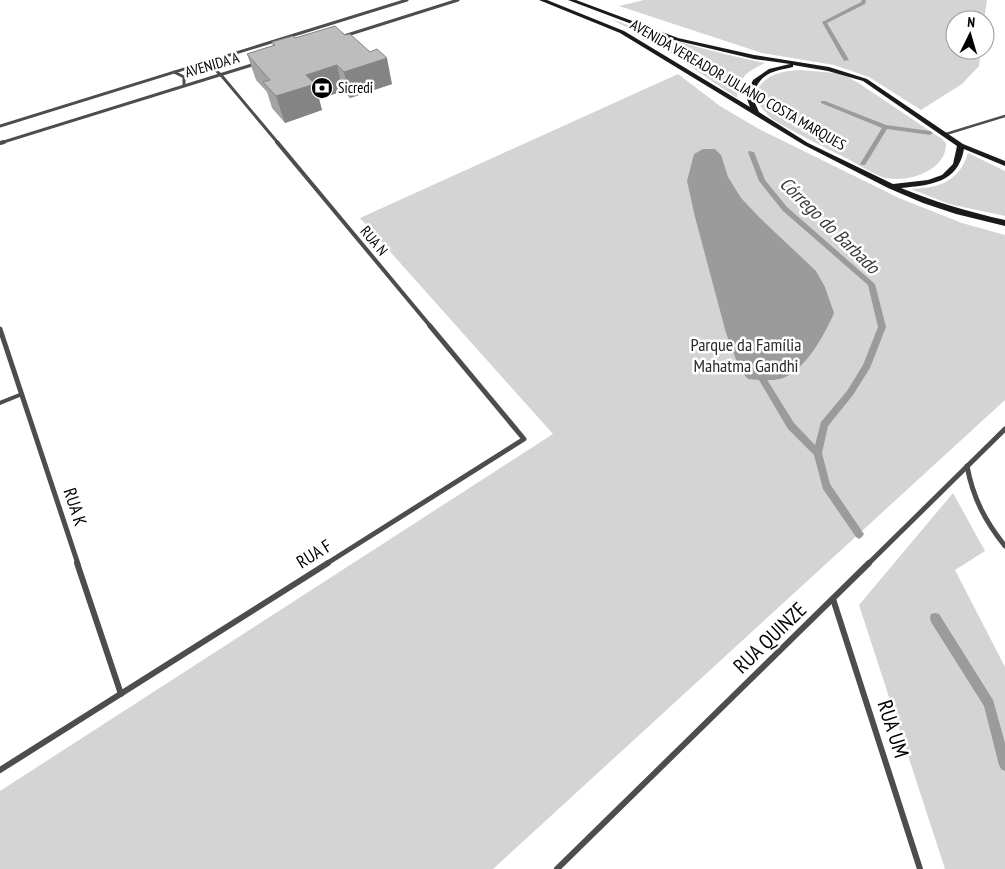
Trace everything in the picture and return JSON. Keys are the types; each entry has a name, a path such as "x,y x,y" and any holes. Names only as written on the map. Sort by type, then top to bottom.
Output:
{"main road":[{"name":"AVENIDA VEREADOR JULIANO COSTA MARQUES","path":"542,0 622,32 806,144 891,186 926,201 1005,223"},
{"path":"571,0 676,39 829,69 865,80 961,145 1005,164"},
{"path":"756,114 749,96 754,81 771,70 797,64"},
{"path":"891,186 922,184 944,176 957,164 961,145"}],"street":[{"name":"AVENIDA A","path":"0,126 407,0"},
{"path":"335,39 458,0"},
{"name":"AVENIDA A","path":"0,143 259,63"},
{"name":"RUA N","path":"201,64 210,66 221,75 524,440"},
{"path":"174,72 184,77 184,85"},
{"name":"RUA K","path":"0,329 1,338 22,394 121,694"},
{"name":"RUA QUINZE","path":"557,869 1005,429"},
{"name":"RUA F","path":"0,770 524,440"},
{"path":"967,466 972,495 980,513 1005,546"},
{"name":"RUA UM","path":"833,599 920,869"}],"lane":[{"path":"946,134 1005,116"},
{"path":"0,403 22,394"}],"green space":[{"path":"644,0 987,0 986,10 945,10 945,60 980,60 979,66 962,84 921,110 869,77 834,65 762,53 619,6"},
{"path":"611,19 686,44 765,63 748,72 742,80 737,98 651,40"},
{"path":"800,70 835,73 848,77 860,84 942,139 946,144 944,154 932,169 923,174 902,179 891,179 869,171 772,119 760,106 758,89 771,76 782,72"},
{"name":"Parque da Família Mahatma Gandhi","path":"678,74 720,106 759,129 899,198 962,223 1005,235 1005,400 493,869 0,869 0,791 553,434 360,218"},
{"path":"968,153 1005,171 1005,216 949,204 911,189 930,187 947,182 959,171"},
{"path":"953,493 985,551 955,570 1005,667 1005,869 945,869 859,605"}],"shaded area":[{"path":"703,149 715,149 721,155 728,177 741,198 816,271 825,287 834,313 813,352 797,369 780,379 748,379 740,370 726,333 687,181 694,154"}],"building":[{"path":"335,26 345,35 350,34 370,52 377,49 387,58 344,72 337,65 306,75 315,84 276,96 263,82 270,80 247,54 275,45 272,42 293,36 295,38"}],"waterway":[{"name":"Córrego do Barbado","path":"846,60 824,22 863,3 864,0"},
{"path":"823,102 885,127"},
{"path":"863,164 885,127"},
{"path":"885,127 930,133"},
{"name":"Córrego do Barbado","path":"751,152 762,181 785,209 871,284 882,327 867,366 850,393 824,425 818,453"},
{"path":"763,380 791,426 818,453"},
{"name":"Córrego do Barbado","path":"818,453 826,486 859,534"},
{"name":"Córrego do Barbado","path":"935,618 989,704 1005,765"}],"place":[{"name":"Sicredi","path":"322,88"}]}
